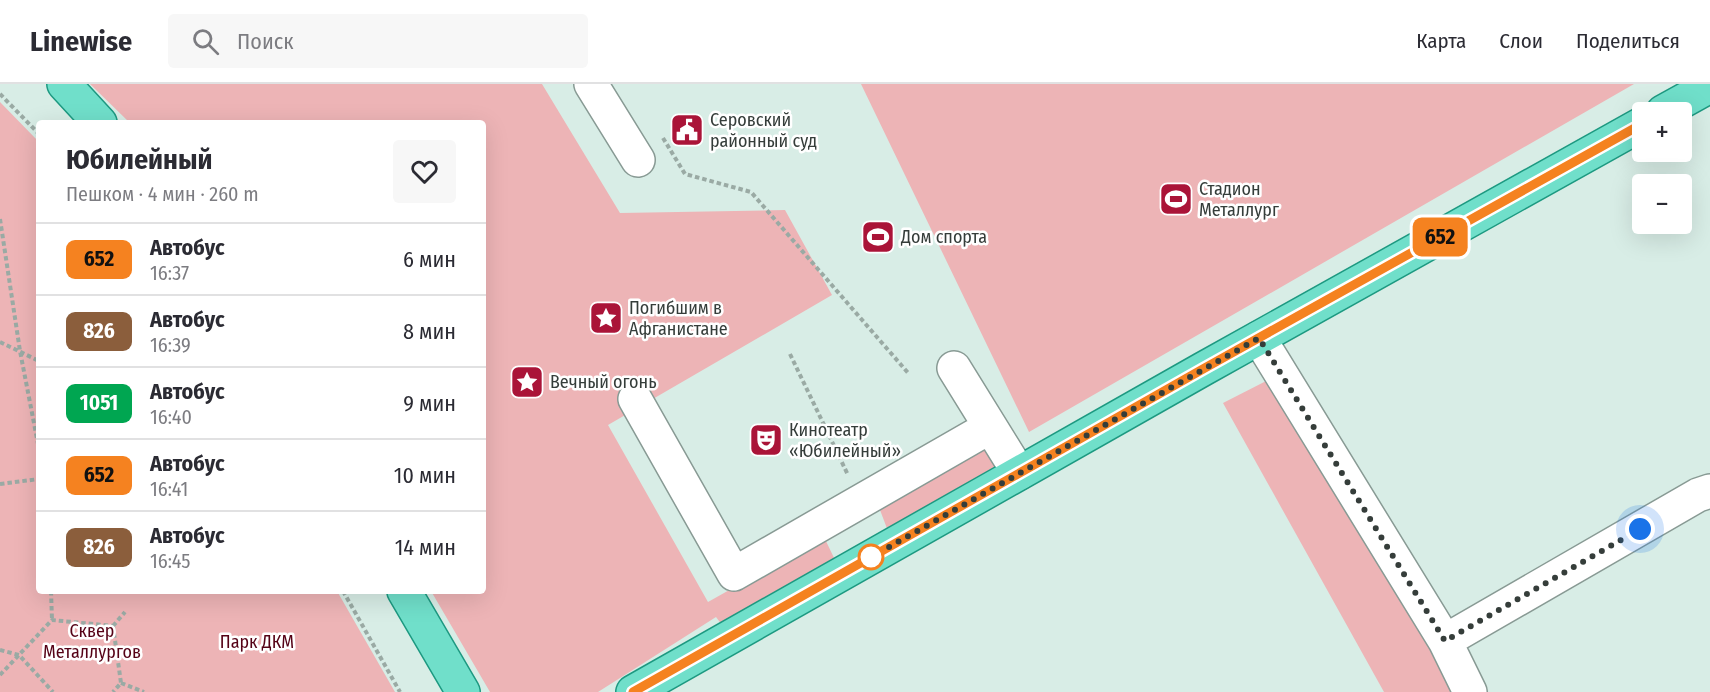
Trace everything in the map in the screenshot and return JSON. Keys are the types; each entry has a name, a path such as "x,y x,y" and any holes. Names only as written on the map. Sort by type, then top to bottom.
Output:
{"main road":[{"path":"64,84 97,120"},
{"path":"1681,102 1710,86"},
{"path":"633,692 1632,130"},
{"path":"406,594 464,692"}],"street":[{"path":"591,84 638,160"},
{"path":"1259,338 1445,641 1465,690"},
{"path":"954,368 1019,473"},
{"path":"635,399 734,573 990,427"},
{"path":"1445,641 1698,495 1710,491"}],"path":[{"path":"0,94 36,131"},
{"path":"660,134 686,174 751,192 909,374"},
{"path":"0,219 20,351 36,434"},
{"path":"0,342 36,359"},
{"path":"790,354 861,501"},
{"path":"0,484 36,479"},
{"path":"0,675 52,620 51,594"},
{"path":"345,594 400,692"},
{"path":"113,692 121,683 113,626 125,612"},
{"path":"52,620 113,626"},
{"path":"0,651 19,655 53,692"},
{"path":"121,683 144,692"}],"green space":[{"path":"90,84 542,84 620,213 785,210 832,295 608,425 708,602 824,537 836,562 722,625 716,617 598,692 490,692 433,594 486,594 486,120 127,120"},
{"name":"Стадион Металлург","path":"861,84 1634,84 1029,432"},
{"name":"Сквер Металлургов","path":"0,102 36,139 36,594 339,594 395,692 0,692"},
{"path":"1280,374 1470,692 1384,692 1223,403"},
{"path":"991,442 1004,462 888,531 880,510"}],"bus line":[{"name":"652","path":"633,692 1203,369 1632,130"}],"place":[{"name":"Серовский районный суд","path":"687,130"},
{"name":"Стадион Металлург","path":"1176,199"},
{"name":"Дом спорта","path":"878,237"},
{"name":"Погибшим в Афганистане","path":"606,318"},
{"name":"Вечный огонь","path":"527,382"},
{"name":"Кинотеатр «Юбилейный»","path":"766,440"}],"route":[{"path":"871,557 866,560 1259,338 1445,641 1640,529"}],"park label":[{"name":"Парк ДКМ","path":"257,642"}]}
